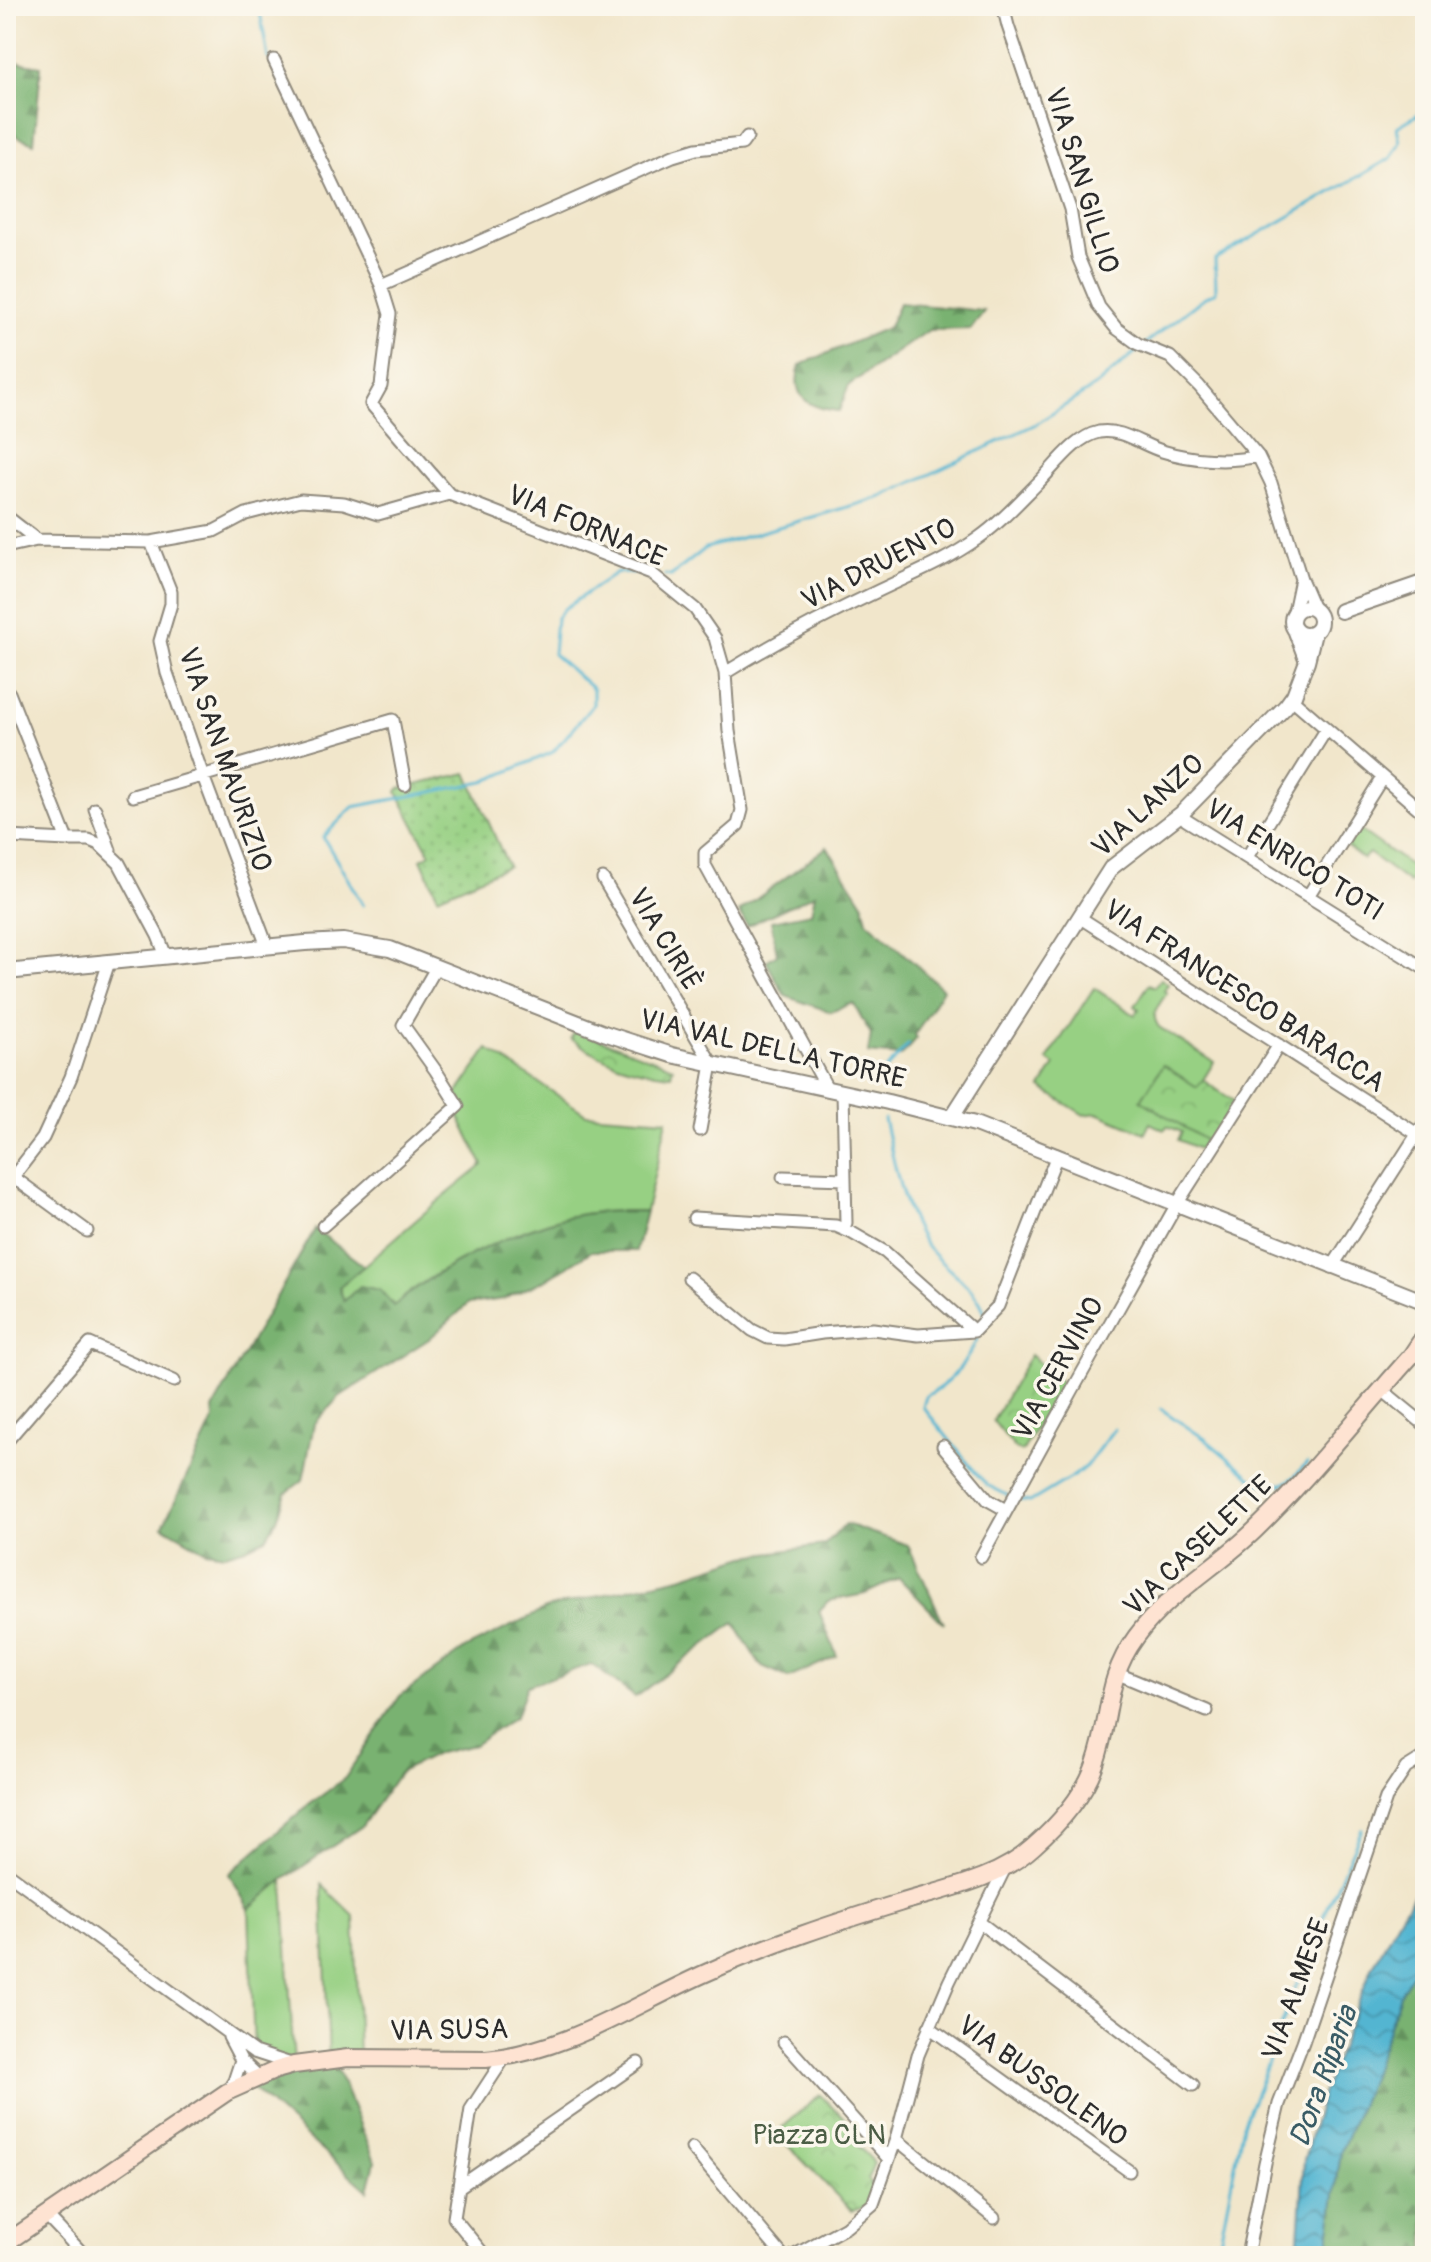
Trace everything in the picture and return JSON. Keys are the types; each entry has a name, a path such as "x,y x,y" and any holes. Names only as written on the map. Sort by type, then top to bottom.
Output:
{"main road":[{"name":"VIA CASELETTE","path":"1005,1868 1043,1838 1083,1790 1099,1753 1116,1673 1128,1648 1149,1621 1256,1529 1411,1356 1425,1335"},
{"name":"VIA CASELETTE","path":"1411,1356 1425,1345"},
{"name":"VIA SUSA","path":"6,2243 227,2092 259,2077 294,2065 329,2059 486,2059 548,2047 708,1971 782,1942 1005,1868"}],"street":[{"name":"VIA SAN GILLIO","path":"1003,6 1070,209 1078,257 1099,307 1116,328 1138,344 1170,357 1199,386 1258,456 1271,483 1316,620"},
{"name":"VIA FORNACE","path":"274,60 381,285 390,314 381,386 371,404 449,494 651,573 695,609 715,638 725,673 729,731 742,810 738,825 705,853 705,865 827,1088"},
{"path":"381,285 673,156 696,149 742,144 747,137"},
{"name":"VIA DRUENTO","path":"725,673 777,641 936,565 977,539 1088,436 1112,431 1161,451 1185,456 1240,460 1258,456"},
{"path":"6,547 37,540 151,542 214,531 246,514 301,500 344,503 378,514 449,494"},
{"path":"6,516 37,540"},
{"name":"VIA SAN MAURIZIO","path":"151,542 171,592 171,604 160,641 165,662 203,776 267,946"},
{"path":"1301,579 1292,625 1307,661"},
{"path":"1296,632 1307,636 1316,620 1425,582"},
{"path":"1294,612 1301,607 1316,620"},
{"name":"VIA LANZO","path":"952,1117 1111,868 1182,813 1292,699 1307,661 1316,620"},
{"path":"9,693 67,840"},
{"path":"1292,699 1425,814"},
{"path":"133,796 393,720 405,785"},
{"path":"1247,857 1326,730"},
{"path":"1308,896 1382,778"},
{"path":"95,809 111,854"},
{"name":"VIA ENRICO TOTI","path":"1182,813 1186,820 1425,969"},
{"path":"8,837 89,840 99,844 127,875 166,956"},
{"name":"VIA CIRIÈ","path":"603,879 712,1064"},
{"name":"VIA FRANCESCO BARACCA","path":"1079,917 1421,1137"},
{"name":"VIA VAL DELLA TORRE","path":"6,972 267,946 343,941 369,944 390,949 604,1033 672,1055 827,1088 988,1128 1332,1267 1422,1299"},
{"path":"87,1231 9,1182 43,1138 64,1091 109,962"},
{"path":"323,1226 458,1106 403,1025 436,968"},
{"name":"VIA CERVINO","path":"981,1557 1177,1204 1279,1045"},
{"path":"700,1130 712,1064"},
{"path":"843,1092 846,1223"},
{"path":"1332,1267 1421,1137 1425,1122"},
{"path":"689,1278 752,1330 768,1338 873,1329 918,1335 974,1331 998,1306 1057,1155"},
{"path":"783,1177 845,1179"},
{"path":"694,1218 836,1226 885,1252 974,1331"},
{"path":"6,1442 90,1344 174,1381"},
{"path":"1381,1389 1425,1425"},
{"path":"943,1446 988,1500 1006,1510"},
{"path":"1116,1673 1207,1711"},
{"name":"VIA ALMESE","path":"1247,2256 1279,2104 1386,1798 1406,1768 1425,1756"},
{"path":"793,2256 846,2227 873,2204 929,2027 1005,1868"},
{"path":"6,1872 254,2052 294,2065"},
{"path":"979,1922 1193,2085"},
{"name":"VIA BUSSOLENO","path":"929,2027 1129,2171"},
{"path":"225,2031 241,2060 259,2077"},
{"path":"784,2042 888,2158"},
{"path":"254,2052 259,2077"},
{"path":"485,2256 454,2218 471,2109 505,2057"},
{"path":"227,2092 241,2060"},
{"path":"459,2187 638,2063"},
{"path":"896,2139 994,2218"},
{"path":"692,2148 783,2256"},
{"path":"46,2215 85,2256"}],"green space":[{"path":"6,60 41,66 34,143 6,132"},
{"path":"899,303 984,311 971,329 929,330 849,385 839,411 819,407 804,399 798,386 800,365 889,327"},
{"path":"467,773 508,866 438,897 421,859 430,854 397,792"},
{"path":"1357,828 1418,871 1409,883 1369,853 1363,859 1346,846"},
{"path":"827,847 863,903 867,921 943,989 915,1035 917,1038 901,1056 868,1053 871,1034 853,1003 831,1012 785,996 766,961 777,954 771,921 811,913 815,894 747,926 739,912"},
{"path":"1161,979 1168,984 1164,991 1167,993 1155,1014 1159,1027 1214,1062 1198,1088 1141,1100 1205,1140 1199,1149 1178,1140 1182,1132 1167,1126 1164,1130 1150,1123 1145,1133 1097,1113 1084,1115 1041,1088 1055,1065 1047,1060 1094,988 1135,1015 1139,1009 1135,1006 1149,984 1155,987"},
{"path":"575,1030 673,1067 671,1075 642,1071 607,1060 571,1039"},
{"path":"488,1049 586,1114 667,1120 646,1211 577,1215 524,1231 452,1265 394,1306 344,1302 339,1287 483,1165 458,1115 466,1108 457,1094"},
{"path":"1163,1065 1197,1087 1203,1080 1235,1102 1208,1142 1141,1100"},
{"path":"646,1211 636,1251 592,1251 543,1281 504,1299 468,1304 429,1339 339,1397 314,1424 303,1480 286,1493 266,1538 225,1554 206,1551 163,1526 214,1419 213,1409 315,1229 364,1266 339,1287 344,1301 360,1286 380,1290 394,1306 453,1265 523,1231 577,1215"},
{"path":"1030,1355 1062,1383 1022,1452 993,1421"},
{"path":"846,1524 908,1545 944,1624 899,1578 865,1594 828,1601 819,1611 837,1656 789,1678 760,1665 734,1623 635,1697 591,1664 527,1686 516,1716 474,1745 438,1753 400,1772 362,1826 283,1880 249,1909 229,1874 301,1811 345,1778 400,1696 466,1648 550,1607 681,1577 746,1556 824,1545"},
{"path":"283,1880 294,2065 254,2052 249,1909"},
{"path":"322,1885 354,1916 359,2057 329,2059"},
{"path":"1425,1951 1425,2256 1330,2256 1330,2231 1341,2151 1400,1995"},
{"path":"333,2059 375,2161 368,2191 246,2083"},
{"name":"Piazza CLN","path":"820,2095 854,2127 848,2136 874,2162 868,2179 877,2191 873,2204 852,2211 776,2133"}],"water":[{"path":"1425,1877 1425,1951 1400,1995 1341,2151 1330,2231 1330,2256 1298,2256 1304,2160 1322,2094 1372,1968"}],"waterway":[{"path":"259,6 268,58"},
{"path":"1146,343 1205,297 1216,292 1215,259 1391,158 1400,142 1397,127 1425,110"},
{"path":"665,575 671,576 706,548 882,497 1036,424 1097,385 1139,349"},
{"path":"363,905 323,837 353,807 484,782 553,752 593,705 593,689 553,654 556,619 564,609 617,572 639,573"},
{"path":"870,1087 909,1044"},
{"path":"884,1119 899,1183 917,1229 932,1253 975,1294 985,1314"},
{"path":"977,1339 956,1372 926,1396 923,1407 987,1485 1007,1495"},
{"path":"1161,1409 1205,1439 1258,1483 1283,1484 1307,1463"},
{"path":"1019,1500 1030,1502 1075,1475 1086,1466 1114,1429"},
{"path":"1217,2256 1243,2124 1310,1948 1362,1829"}],"water label":[{"name":"Dora Riparia","path":"1323,2076"}]}
